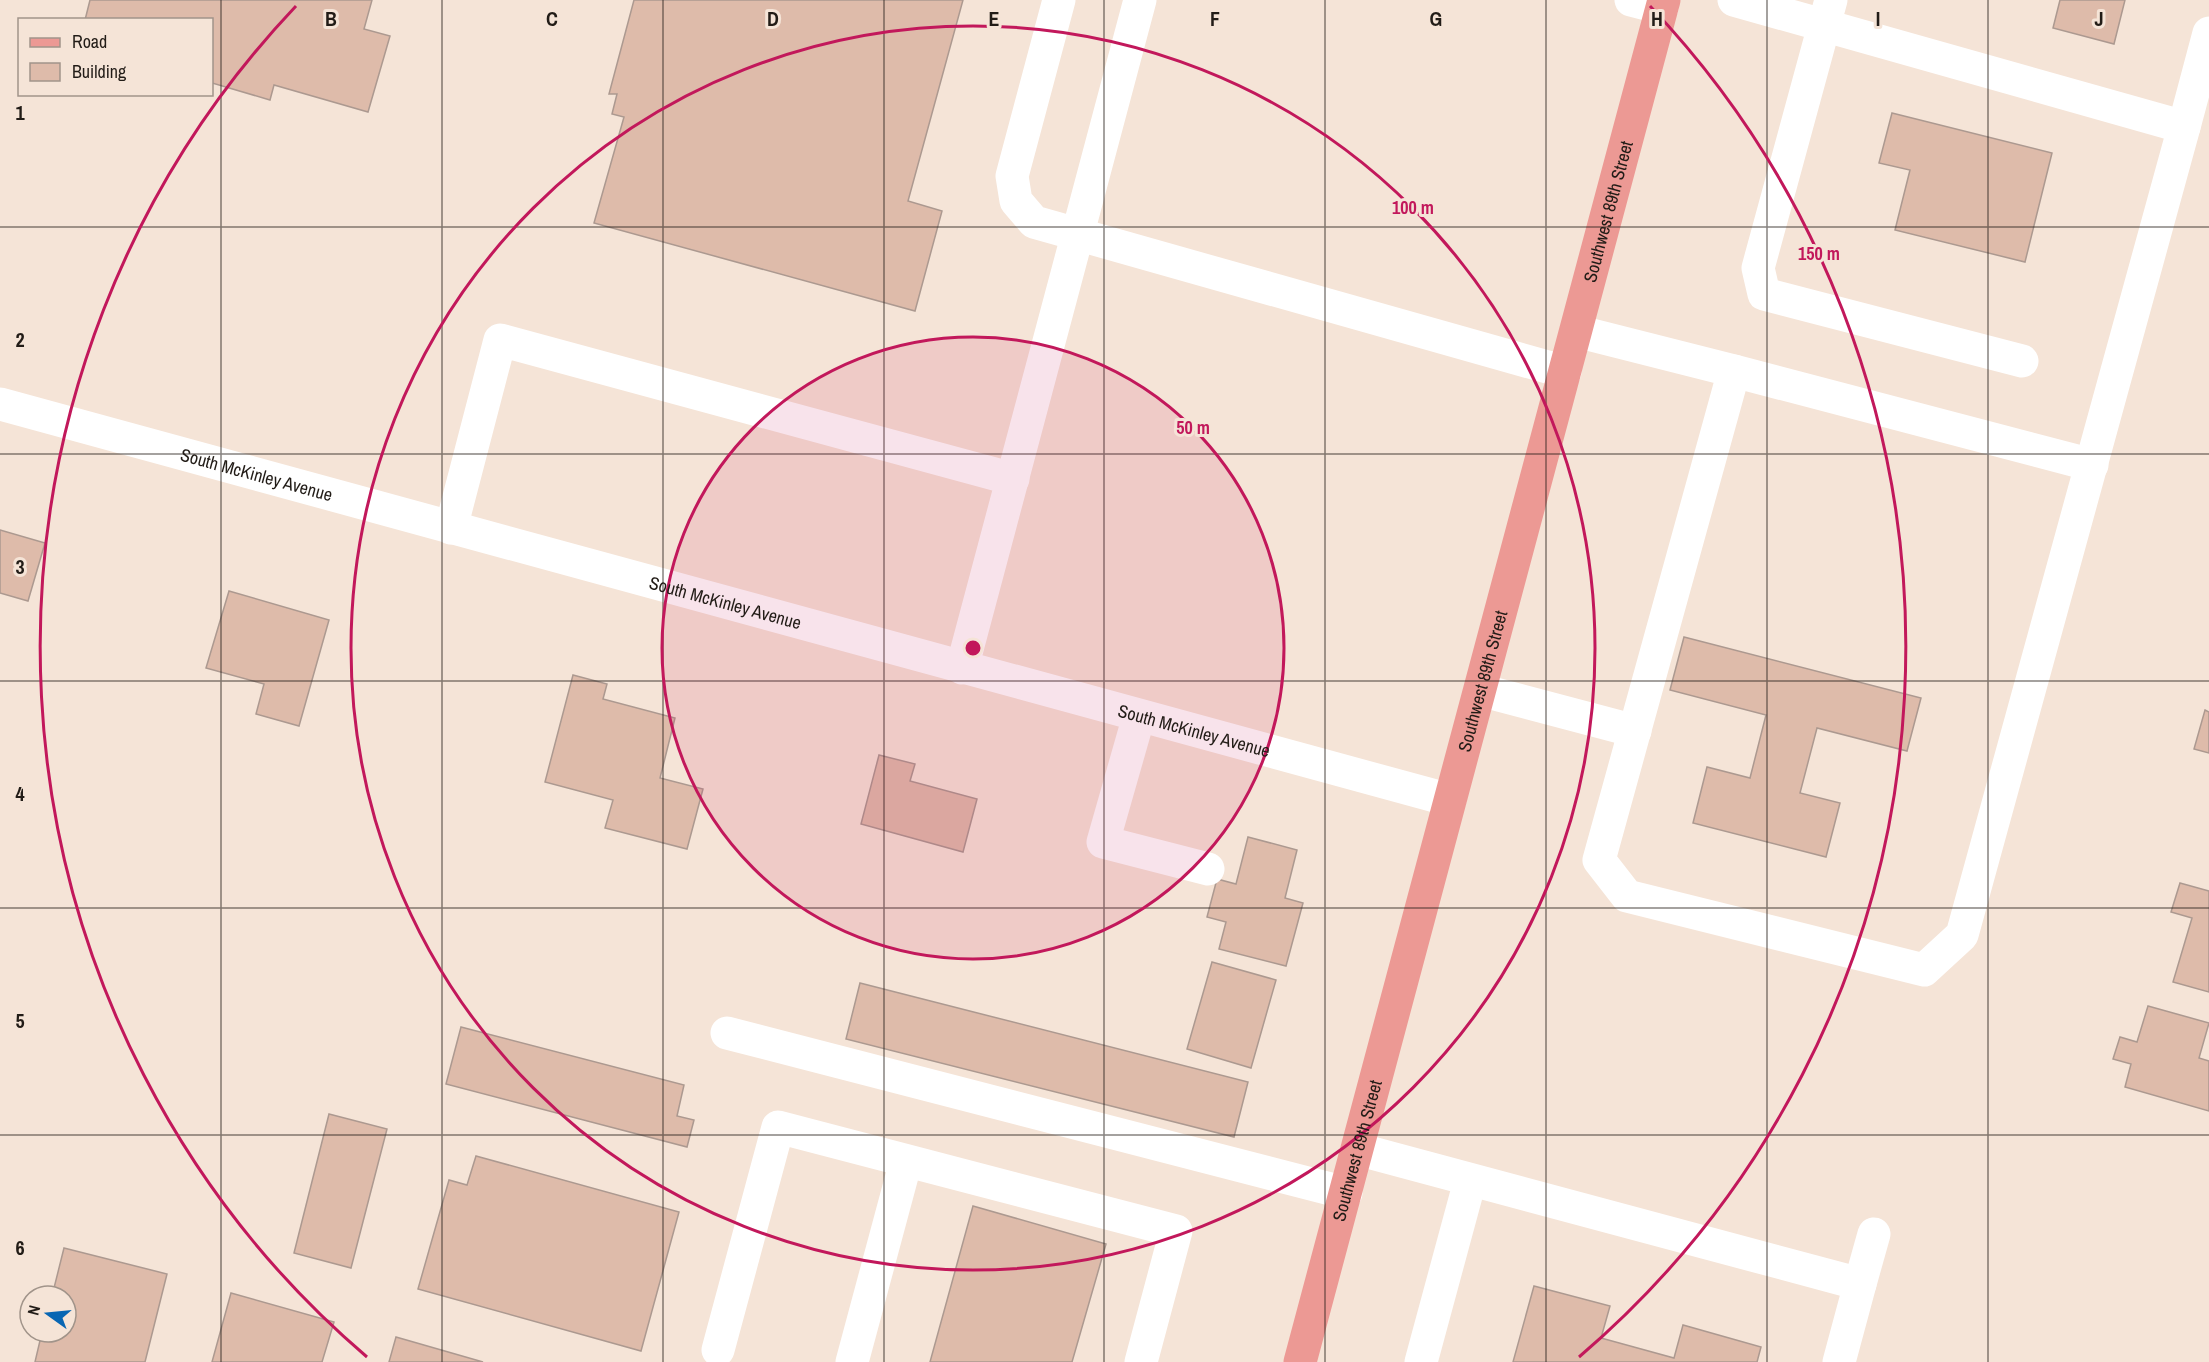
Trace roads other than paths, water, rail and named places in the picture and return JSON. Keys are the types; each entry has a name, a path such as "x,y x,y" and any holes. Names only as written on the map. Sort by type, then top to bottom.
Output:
{"main road":[{"name":"Southwest 89th Street","path":"1300,1362 1576,331 1652,3"}],"street":[{"path":"1059,0 1012,176 1016,201 1034,222 1565,372"},
{"path":"962,669 1140,0"},
{"path":"1734,0 1827,13 2184,127"},
{"path":"1827,13 1758,268 1764,294 2022,361"},
{"path":"1734,371 1599,860 1627,896 1923,970 1962,935 2209,33"},
{"path":"1576,331 2092,465"},
{"path":"451,528 500,340 1012,479"},
{"name":"South McKinley Avenue","path":"0,404 962,669 1450,800"},
{"path":"1480,690 1635,731"},
{"path":"1139,716 1102,842 1208,870"},
{"path":"727,1033 1346,1193"},
{"path":"718,1350 778,1127 1176,1231 1141,1362"},
{"path":"1357,1149 1860,1284"},
{"path":"852,1362 906,1161"},
{"path":"1421,1362 1470,1181"},
{"path":"1839,1362 1874,1234"}]}
